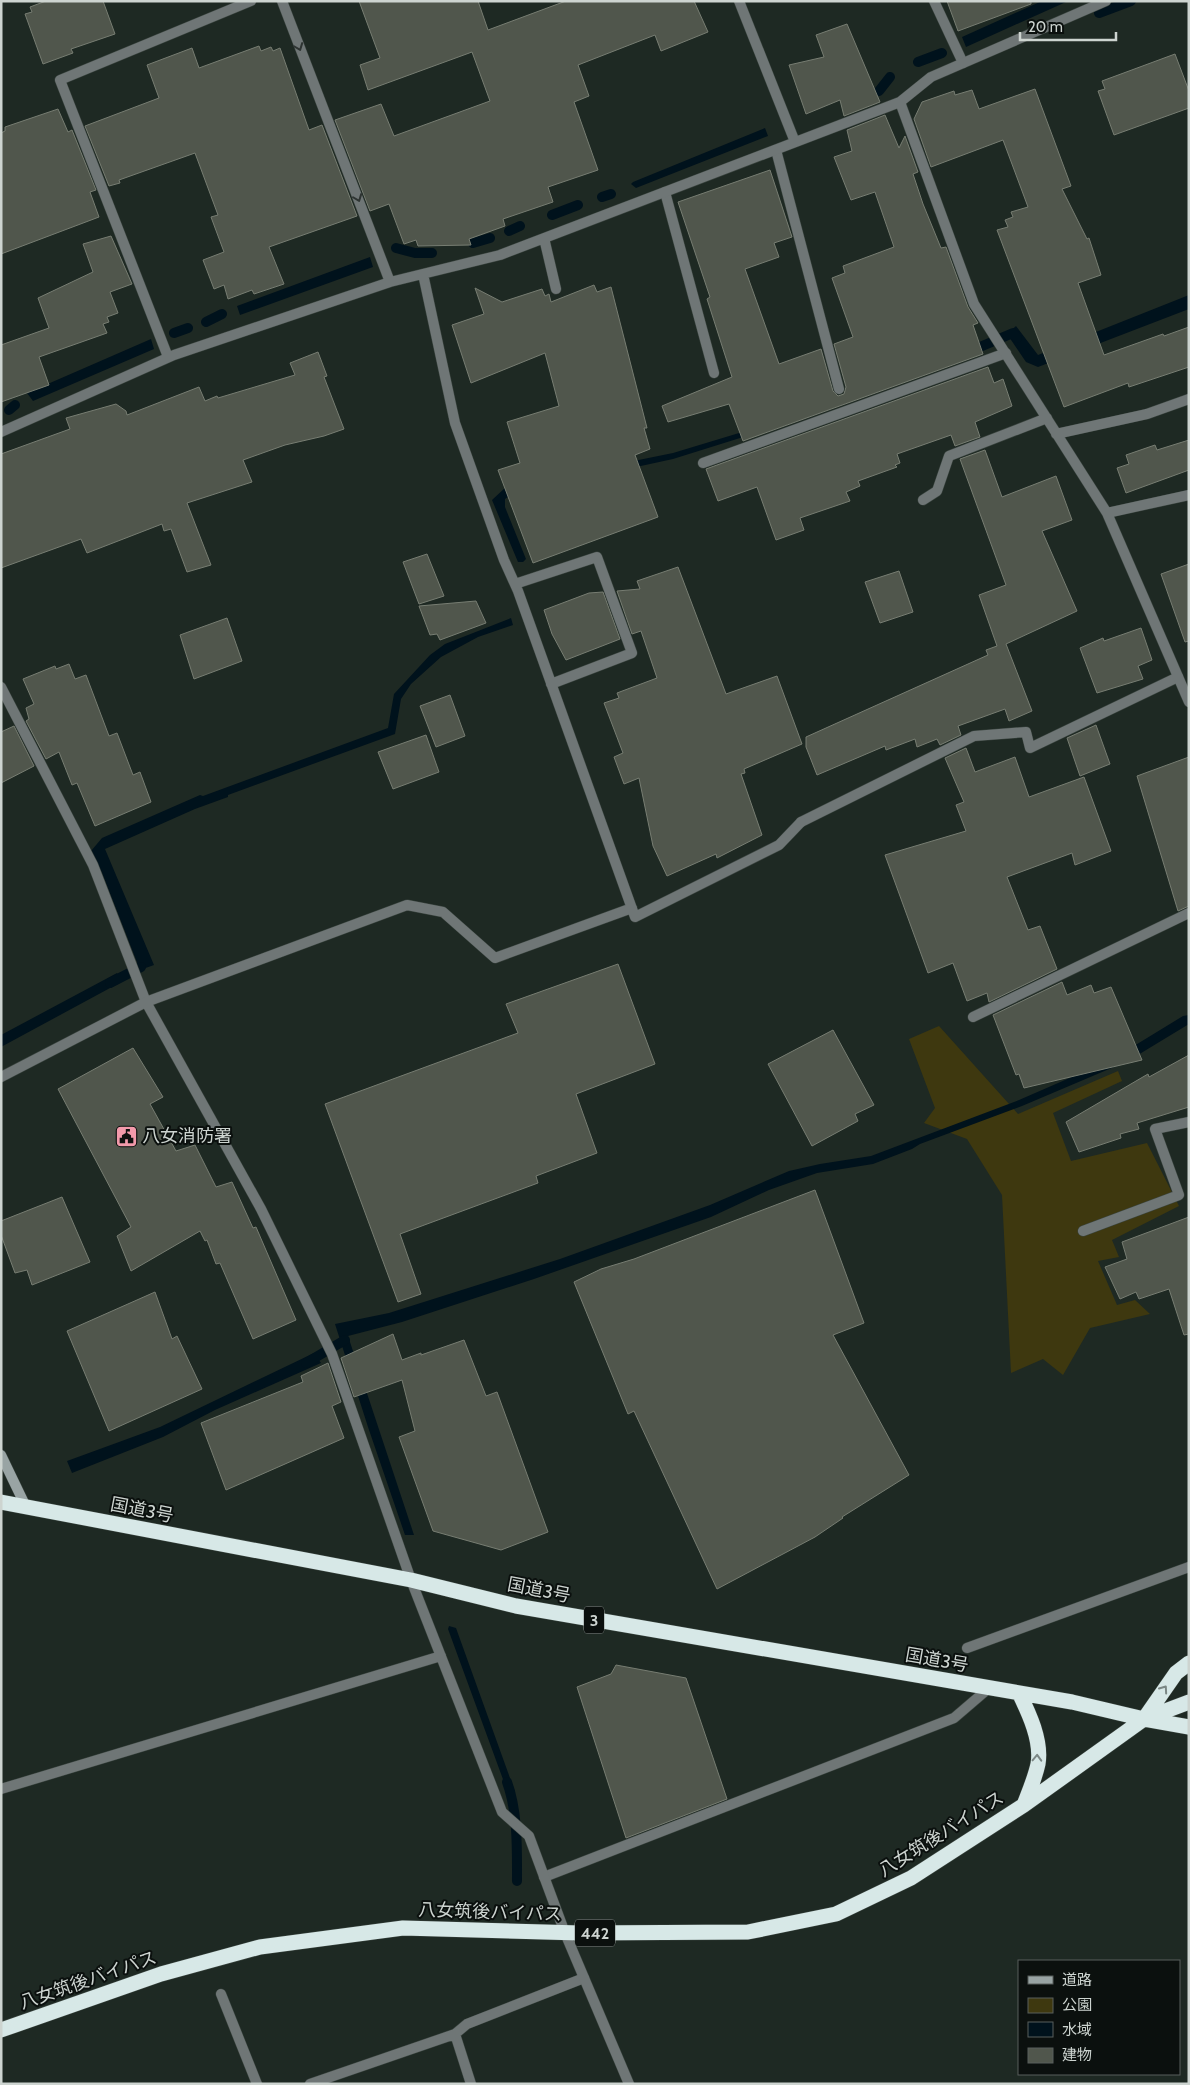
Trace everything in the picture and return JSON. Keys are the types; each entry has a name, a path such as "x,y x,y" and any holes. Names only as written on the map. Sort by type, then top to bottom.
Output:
{"highway":[{"name":"国道3号","path":"1,1502 411,1580 516,1606 1072,1702 1144,1719 1189,1727"},
{"name":"八女筑後バイパス","path":"1144,1719 1176,1673 1189,1663"},
{"path":"1019,1693 1037,1740 1038,1762 1024,1805"},
{"name":"八女筑後バイパス","path":"1,2030 161,1974 260,1947 403,1928 565,1933 748,1932 836,1914 911,1878 1024,1805 1144,1719 1189,1702"}],"street":[{"path":"168,357 60,80 251,1"},
{"path":"282,1 390,282"},
{"path":"739,1 795,142"},
{"path":"934,1 963,63"},
{"path":"1,432 168,357 390,282 500,254 900,102 931,77 1106,1"},
{"path":"900,102 974,304 1107,513 1189,702"},
{"path":"776,150 839,389"},
{"path":"665,192 714,373"},
{"path":"544,238 556,289"},
{"path":"423,274 455,423 504,560 515,584 552,684 635,917 779,845 801,822 974,736 1026,732 1030,748 1178,677"},
{"path":"703,463 1006,353"},
{"path":"1056,434 1147,414 1189,399"},
{"path":"923,500 936,491 949,456 1047,418"},
{"path":"1107,513 1189,495"},
{"path":"515,584 597,557 632,652 552,684"},
{"path":"1,687 93,865 146,1002 260,1209 332,1354 411,1580 502,1812 529,1836 565,1933 629,2084"},
{"path":"1,1077 146,1002 407,905 443,912 495,958 632,908"},
{"path":"973,1017 1189,913"},
{"path":"1083,1231 1179,1195 1155,1129 1189,1122"},
{"path":"1,1455 26,1507"},
{"path":"967,1648 1189,1567"},
{"path":"1,1789 441,1656"},
{"path":"544,1877 954,1718 988,1688"},
{"path":"310,2084 455,2034 466,2024 584,1978"},
{"path":"221,1994 257,2084"},
{"path":"455,2034 471,2084"}],"green space":[{"path":"939,1026 1018,1114 1118,1071 1122,1081 1053,1113 1071,1161 1147,1143 1179,1206 1112,1240 1119,1257 1098,1261 1117,1305 1135,1300 1150,1314 1090,1328 1063,1375 1043,1359 1011,1373 1002,1195 967,1139 924,1123 935,1108 909,1039"}],"water":[{"path":"1042,1 1066,2 966,47 962,37"},
{"path":"765,128 768,136 636,188 631,184 633,182"},
{"path":"370,257 373,267 240,315 237,306"},
{"path":"1189,295 1189,309 1038,367 1026,362 1007,334 1016,326 1038,355"},
{"path":"151,339 154,349 33,401 27,393"},
{"path":"782,425 673,459 512,494 505,499 505,507 526,559 523,562 518,562 492,500 506,487 673,453 749,430"},
{"path":"511,618 513,625 478,637 441,657 411,684 401,699 395,734 228,795 228,797 195,809 105,849 154,965 140,970 102,873 91,851 102,838 200,795 203,796 388,728 394,694 430,655 445,644"},
{"path":"117,973 123,981 1,1047 1,1035"},
{"path":"1189,1015 1189,1024 1128,1061 1022,1106 920,1144 873,1164 817,1173 769,1190 711,1217 534,1279 402,1322 348,1336 414,1535 405,1535 335,1324 389,1313 560,1259 710,1205 789,1171 871,1156 1019,1100 1111,1060 1183,1016"},
{"path":"314,1353 321,1363 215,1410 163,1437 72,1473 67,1461 160,1427"},
{"path":"449,1626 456,1628 515,1792 508,1793 448,1629"}],"building":[{"path":"46,1 103,1 115,34 71,49 73,53 43,64 25,14 32,12 30,7"},
{"path":"359,1 478,1 488,30 566,1 694,1 708,32 661,51 655,35 578,65 589,96 574,102 598,170 548,187 553,202 503,219 505,226 469,239 471,245 418,246 416,240 404,244 389,204 370,211 335,120 381,104 394,136 490,101 472,52 368,90 360,65 380,58"},
{"path":"947,1 1031,1 1031,4 958,31"},
{"path":"847,24 880,102 844,116 840,100 806,114 789,65 824,57 816,35"},
{"path":"259,46 261,51 271,47 273,51 280,48 309,130 322,125 357,216 269,247 284,284 254,294 252,290 228,299 224,285 214,289 203,260 224,252 211,217 218,215 195,153 119,180 120,183 109,186 85,126 159,98 147,65 192,48 199,68"},
{"path":"1175,54 1189,91 1189,108 1114,135 1098,91 1105,89 1102,81"},
{"path":"1035,89 1071,186 1062,189 1087,239 1089,238 1101,275 1078,283 1104,355 1189,327 1189,367 1129,387 1128,383 1064,407 997,230 1008,227 1005,220 1013,217 1011,212 1028,207 1003,140 931,167 914,119 922,102 954,91 955,95 972,90 979,109"},
{"path":"58,109 68,132 72,130 96,190 90,192 99,217 1,254 1,133 5,131 5,127"},
{"path":"885,115 899,148 905,136 918,172 913,174 923,204 941,248 946,247 968,307 978,323 973,325 983,354 743,441 729,404 668,422 662,406 732,377 707,299 710,297 678,202 770,170 792,237 774,243 779,257 745,269 779,364 821,349 833,391 838,396 844,394 846,387 834,344 853,337 832,278 845,273 843,266 894,247 875,192 851,200 834,157 852,151 847,130"},
{"path":"111,236 132,284 110,292 118,313 107,317 109,322 103,324 107,333 39,357 49,385 1,402 1,345 49,328 38,298 93,272 83,244"},
{"path":"594,285 597,292 611,287 647,428 644,428 650,449 635,455 658,517 533,563 498,470 520,463 507,422 559,406 545,353 471,383 452,325 484,314 475,288 502,302 542,289 545,296 549,294 551,302"},
{"path":"318,352 327,376 324,377 344,429 324,436 285,445 243,460 252,482 187,503 211,565 187,572 171,529 164,531 162,524 87,553 81,539 1,568 1,454 70,429 66,418 116,404 126,411 127,415 199,387 205,401 295,375 290,363"},
{"path":"988,367 994,383 1003,379 1012,406 975,422 980,437 955,446 951,435 897,454 900,463 895,465 897,467 858,481 860,486 846,492 850,501 800,518 804,530 776,540 757,487 718,501 706,469"},
{"path":"1189,440 1189,470 1126,493 1117,468 1129,464 1126,455 1155,445 1157,450"},
{"path":"985,450 1002,497 1056,476 1072,520 1042,531 1077,611 1006,644 1032,711 1009,721 1005,709 958,726 961,735 940,745 937,739 917,747 915,739 886,750 885,746 817,775 806,747 806,737 988,655 986,650 997,646 979,595 1006,585 960,459"},
{"path":"427,554 444,596 419,604 403,562"},
{"path":"1189,564 1189,641 1185,642 1161,574"},
{"path":"678,567 726,694 777,676 802,744 744,769 745,773 741,774 762,835 717,858 716,854 667,876 653,846 639,778 624,784 614,757 623,753 604,703 619,698 617,693 657,678 641,631 632,634 617,591 640,589 637,581"},
{"path":"899,571 913,612 880,623 865,582"},
{"path":"603,592 620,639 566,660 552,634 544,610 589,593"},
{"path":"476,601 486,623 440,640 437,634 430,635 419,606"},
{"path":"227,618 242,661 194,679 180,635"},
{"path":"1141,628 1152,660 1138,666 1143,679 1097,693 1080,648 1103,638 1104,641"},
{"path":"69,664 75,679 86,675 109,736 117,733 133,775 140,772 151,802 95,826 77,783 72,785 59,752 46,759 26,721 29,719 26,708 34,704 23,679 55,666 56,669"},
{"path":"450,695 465,736 436,747 420,706"},
{"path":"1096,725 1110,764 1080,776 1067,738"},
{"path":"14,726 34,766 1,783 1,732"},
{"path":"426,735 439,772 393,789 378,752"},
{"path":"966,748 975,772 1015,757 1029,797 1084,777 1111,851 1075,865 1072,853 1007,877 1028,930 1040,926 1057,969 989,1002 987,993 967,1001 953,963 928,973 885,855 966,831 956,805 964,802 945,758"},
{"path":"1189,757 1189,906 1178,911 1137,776"},
{"path":"618,964 655,1064 576,1094 597,1153 536,1176 538,1183 400,1234 421,1294 398,1302 325,1104 518,1033 506,1004"},
{"path":"1062,982 1067,995 1091,985 1094,993 1111,987 1142,1060 1024,1088 1019,1074 1016,1075 993,1015"},
{"path":"833,1030 874,1105 855,1114 858,1121 812,1146 768,1064"},
{"path":"133,1048 163,1097 150,1104 176,1151 195,1145 216,1187 232,1182 253,1228 256,1227 296,1320 253,1339 220,1263 216,1264 207,1240 205,1241 200,1231 131,1271 117,1236 131,1227 58,1089"},
{"path":"1189,1055 1189,1107 1137,1123 1139,1129 1120,1134 1121,1138 1079,1152 1066,1122 1148,1074 1149,1077"},
{"path":"815,1190 864,1323 833,1335 909,1475 842,1517 815,1537 717,1589 634,1411 628,1414 574,1282 601,1269 634,1259"},
{"path":"62,1197 90,1262 32,1285 27,1270 15,1273 1,1235 1,1221"},
{"path":"1189,1217 1189,1334 1184,1335 1169,1289 1139,1299 1136,1292 1120,1299 1105,1267 1127,1259 1122,1242"},
{"path":"155,1292 172,1339 177,1336 202,1389 109,1431 67,1331"},
{"path":"393,1334 402,1360 464,1340 486,1396 497,1392 548,1532 501,1550 433,1531 399,1437 415,1431 402,1380 354,1397 341,1358"},
{"path":"328,1363 341,1402 332,1406 344,1438 226,1490 201,1423 303,1382 301,1376"},
{"path":"616,1665 686,1678 727,1799 626,1838 577,1687 611,1674"}],"waterway":[{"path":"1099,13 1131,1"},
{"path":"918,62 942,53"},
{"path":"879,91 890,77"},
{"path":"602,197 611,194"},
{"path":"552,215 578,205"},
{"path":"509,231 520,226"},
{"path":"473,243 490,238"},
{"path":"396,248 415,253 432,253"},
{"path":"206,322 222,314"},
{"path":"174,333 188,328"},
{"path":"968,352 1013,333 1017,338"},
{"path":"9,410 15,405"},
{"path":"110,983 141,967"},
{"path":"306,1363 345,1340"},
{"path":"507,1782 515,1818 517,1881"}],"place":[{"name":"八女消防署","path":"126,1136"}]}
